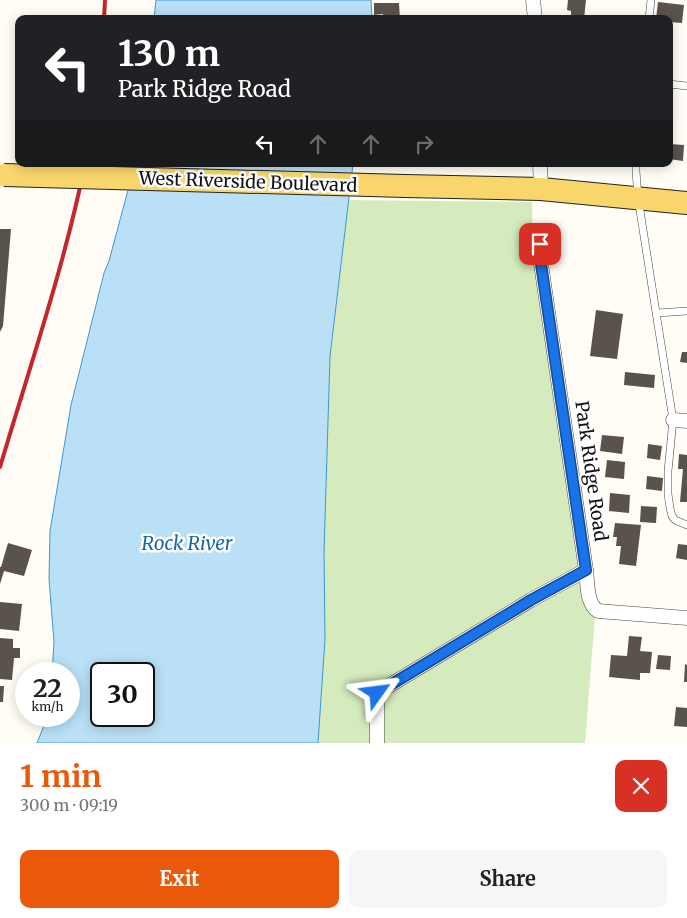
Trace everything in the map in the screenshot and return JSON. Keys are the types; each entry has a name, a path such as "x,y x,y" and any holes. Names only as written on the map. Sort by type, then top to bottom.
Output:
{"main road":[{"name":"West Riverside Boulevard","path":"2,175 541,189 687,203"}],"street":[{"path":"533,0 535,15"},
{"path":"540,167 541,189"},
{"name":"Park Ridge Road","path":"540,244 541,264 592,607 598,611 687,618"},
{"path":"377,743 377,693 531,600 586,570"}],"lane":[{"path":"649,15 651,0"},
{"path":"673,84 687,86"},
{"path":"636,167 638,198 657,313 680,420 668,471 668,494 672,516 675,520 687,525"},
{"path":"657,313 687,311"}],"green space":[{"path":"342,200 532,202 533,257 557,396 587,611 595,615 585,743 314,743 320,452"}],"water":[{"path":"156,0 371,0 372,15 154,15"},
{"name":"Rock River","path":"134,167 353,167 330,356 324,552 325,639 318,743 37,743 43,727 80,727 80,662 53,662 54,642 49,579 50,531 71,405 104,273 109,261"}],"building":[{"path":"568,0 586,0 584,15 571,15 571,11 567,10"},
{"path":"658,2 684,5 682,23 673,22 673,15 656,15"},
{"path":"374,3 399,3 400,15 374,15"},
{"path":"673,144 684,145 683,161 673,160"},
{"path":"0,229 11,229 3,326 0,332"},
{"path":"596,310 623,314 617,359 590,356"},
{"path":"682,352 687,352 687,363 680,362"},
{"path":"625,372 655,375 654,388 624,385"},
{"path":"602,435 624,437 622,454 600,451"},
{"path":"648,444 662,446 660,460 647,458"},
{"path":"679,454 687,455 687,502 680,502 683,469 678,469"},
{"path":"607,460 625,462 624,479 605,477"},
{"path":"647,476 663,478 662,491 646,489"},
{"path":"610,493 630,495 629,513 609,511"},
{"path":"641,506 657,507 656,523 640,522"},
{"path":"615,523 641,525 636,566 619,564 621,546 616,546 617,537 613,537"},
{"path":"8,543 32,550 24,576 4,571 0,584 0,567"},
{"path":"678,544 687,545 687,560 676,558"},
{"path":"0,602 22,604 19,631 0,629"},
{"path":"629,636 642,637 640,651 652,652 650,673 640,673 640,680 609,677 611,655 627,656"},
{"path":"0,638 13,639 13,648 20,648 20,658 14,658 12,680 0,679"},
{"path":"658,655 671,656 670,670 656,669"},
{"path":"685,664 687,665 687,682 684,682"},
{"path":"0,686 4,686 3,702 0,702"},
{"path":"676,707 687,708 687,727 674,726"}],"railway":[{"path":"104,15 105,0"},
{"path":"0,467 57,279 84,167"}],"route":[{"path":"377,693 531,600 586,570 541,264 540,244"}]}
